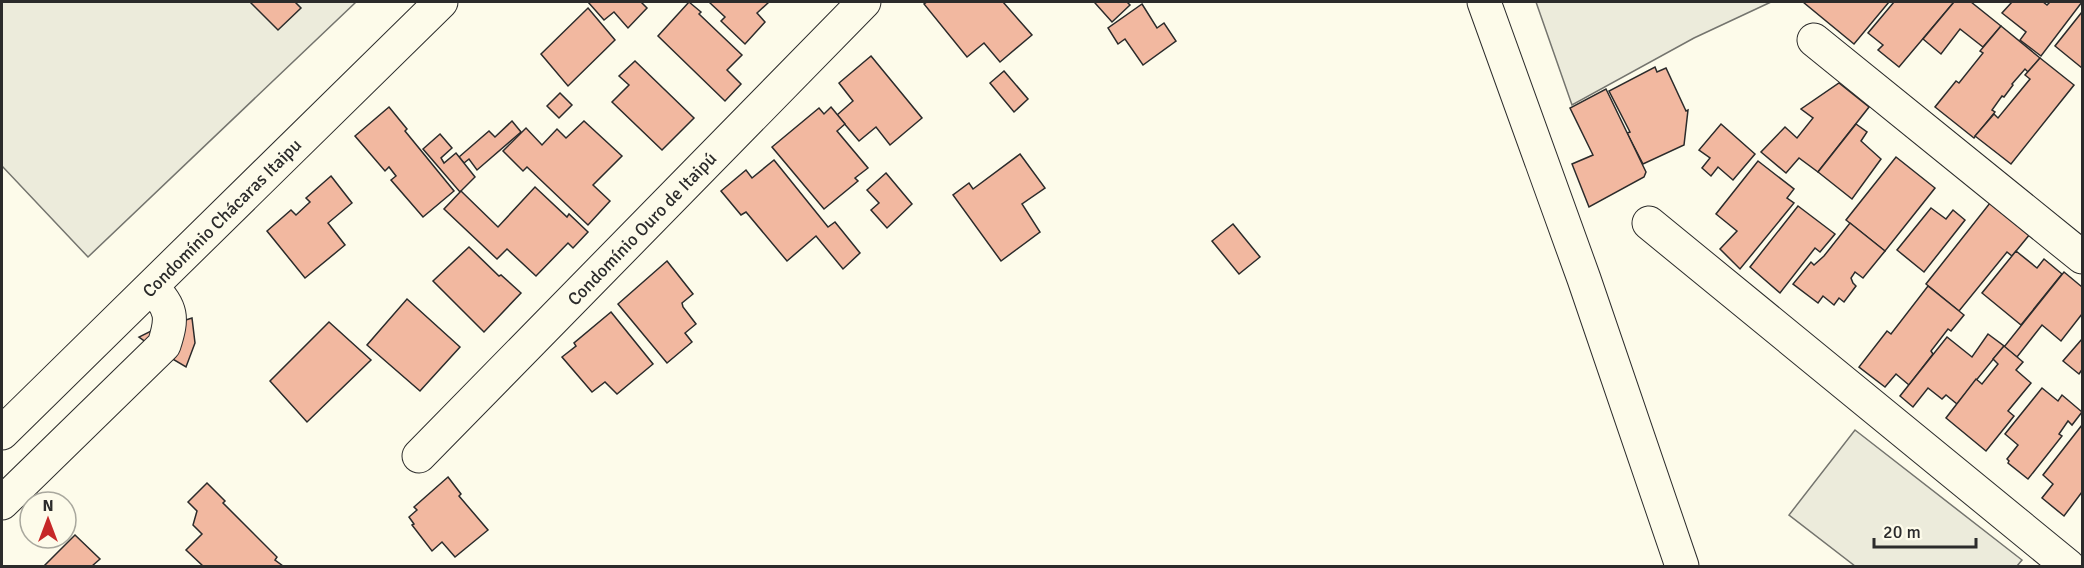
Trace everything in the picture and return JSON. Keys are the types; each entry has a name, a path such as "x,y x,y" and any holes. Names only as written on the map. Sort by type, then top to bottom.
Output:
{"street":[{"name":"Condomínio Chácaras Itaipu","path":"2,433 441,2"},
{"name":"Condomínio Ouro de Itaipú","path":"419,456 864,2"},
{"path":"1484,2 1577,257 1682,567"},
{"path":"1814,40 2082,257"},
{"path":"1649,223 2068,567"},
{"path":"2,503 164,345 170,327 167,303 152,287"}],"shaded area":[{"path":"2,2 356,2 88,257 2,166"},
{"path":"1536,2 1771,2 1694,38 1572,105"},
{"path":"1855,430 2022,560 2017,566 1855,566 1789,515"}],"building":[{"path":"250,2 295,2 301,8 278,30"},
{"path":"588,2 641,2 647,8 628,28 614,12 604,20"},
{"path":"689,2 742,55 727,70 741,84 725,101 658,36"},
{"path":"709,2 769,2 757,13 765,22 745,44 721,21 725,17"},
{"path":"927,2 1003,2 1032,35 1000,62 984,43 967,57 924,4"},
{"path":"1127,2 1130,5 1112,22 1095,3"},
{"path":"1803,2 1889,2 1854,44"},
{"path":"1894,2 1954,2 1899,67 1878,50 1883,45 1868,33"},
{"path":"1954,2 1971,2 2001,26 1983,47 1960,29 1941,54 1923,39"},
{"path":"2012,2 2043,2 2047,5 2050,2 2082,2 2041,56 2020,40 2026,32 2002,13"},
{"path":"1142,4 1157,28 1164,23 1176,41 1143,65 1125,39 1118,44 1108,28"},
{"path":"588,8 615,40 568,86 541,54"},
{"path":"2082,12 2082,68 2055,46"},
{"path":"2001,26 2040,58 2028,72 2025,69 2004,97 2002,96 1992,110 1995,112 1974,138 1935,107 1956,81 1959,83 1983,53 1980,51"},
{"path":"871,56 922,118 890,145 876,127 859,141 837,115 853,101 839,83"},
{"path":"2040,58 2074,85 2011,164 1975,136 1994,114 1998,118 2030,79 2025,75"},
{"path":"635,61 694,118 662,150 612,102 629,85 619,76"},
{"path":"1655,67 1657,72 1666,68 1686,111 1688,110 1684,145 1643,164 1609,91"},
{"path":"1004,71 1028,99 1014,112 990,83"},
{"path":"1839,83 1869,107 1818,172 1799,158 1786,173 1761,152 1785,127 1797,138 1813,118 1801,109"},
{"path":"1606,89 1646,172 1644,177 1589,207 1572,164 1593,155 1570,108"},
{"path":"560,93 572,105 559,118 547,106"},
{"path":"389,107 407,129 405,131 454,191 423,217 391,180 396,176 389,167 385,171 355,136"},
{"path":"831,107 845,124 837,131 868,168 855,178 858,181 824,209 772,147 819,108 824,114"},
{"path":"512,121 521,132 477,170 469,159 464,163 459,157 489,131 495,137"},
{"path":"584,121 622,156 593,185 610,201 588,225 527,167 523,171 503,151 526,128 542,145 557,129 566,138"},
{"path":"1721,124 1755,154 1733,180 1718,167 1711,176 1702,168 1710,158 1699,150"},
{"path":"1856,124 1867,132 1861,141 1881,159 1852,199 1818,172"},
{"path":"440,134 452,148 441,158 444,163 456,153 475,177 460,192 423,149"},
{"path":"1020,154 1045,188 1022,204 1040,232 1001,261 953,195 969,183 973,189"},
{"path":"1896,157 1935,188 1885,251 1846,220"},
{"path":"774,160 828,227 835,222 860,253 843,269 816,236 787,261 746,212 741,215 721,191 746,170 752,178"},
{"path":"1758,161 1794,189 1787,198 1794,203 1740,269 1720,249 1737,231 1716,214"},
{"path":"886,173 912,204 887,228 871,210 879,203 867,190"},
{"path":"331,176 352,203 328,223 345,245 305,278 267,231 291,210 296,215 310,202 306,198"},
{"path":"535,187 567,217 569,214 588,232 573,248 568,243 536,276 507,249 497,259 444,209 461,191 498,227"},
{"path":"1990,203 2030,234 2012,256 2007,252 1959,311 1926,284"},
{"path":"1798,206 1835,234 1820,252 1815,248 1780,293 1750,267"},
{"path":"1931,208 1946,219 1953,210 1965,220 1924,272 1897,250"},
{"path":"1850,223 1885,251 1863,278 1855,272 1851,278 1856,286 1844,302 1839,298 1834,305 1823,296 1818,303 1793,284 1811,262 1814,265 1824,256"},
{"path":"1233,224 1260,257 1239,274 1212,241"},
{"path":"469,247 499,276 501,275 521,293 484,332 433,281"},
{"path":"2016,251 2037,268 2044,259 2062,274 2021,325 1982,293"},
{"path":"667,261 693,294 682,303 696,324 685,333 692,342 667,363 618,304"},
{"path":"2064,272 2082,287 2082,314 2061,341 2042,325 2017,357 2004,347"},
{"path":"1928,286 1964,315 1951,331 1948,329 1931,351 1933,354 1909,385 1896,374 1885,387 1859,367 1887,331 1891,334"},
{"path":"407,299 460,347 420,391 367,345"},
{"path":"611,312 653,364 617,394 605,382 592,392 562,357 576,346 574,343"},
{"path":"192,318 195,343 186,367 165,356 139,337 169,322 170,325"},
{"path":"329,322 371,360 307,422 270,381"},
{"path":"1988,334 2004,346 1957,404 1946,395 1942,399 1928,388 1913,407 1900,396 1947,337 1972,357"},
{"path":"2082,339 2082,372 2079,374 2063,361"},
{"path":"2004,346 2023,362 2016,370 2031,383 2008,411 2014,416 1986,451 1946,418 1976,379 1982,384 1998,364 1993,359"},
{"path":"2042,388 2058,401 2062,395 2082,412 2072,425 2068,421 2059,434 2062,436 2028,479 2008,463 2007,459 2018,445 2005,434"},
{"path":"2082,425 2082,492 2064,516 2042,498 2053,484 2043,475"},
{"path":"448,477 461,494 459,496 488,530 455,557 442,542 432,551 412,525 414,524 409,517 417,510 414,507"},
{"path":"207,483 225,501 223,503 277,557 275,560 283,566 203,566 186,550 202,534 193,525 197,511 188,502"},
{"path":"78,538 100,559 92,566 44,566 60,550 78,550"}]}
